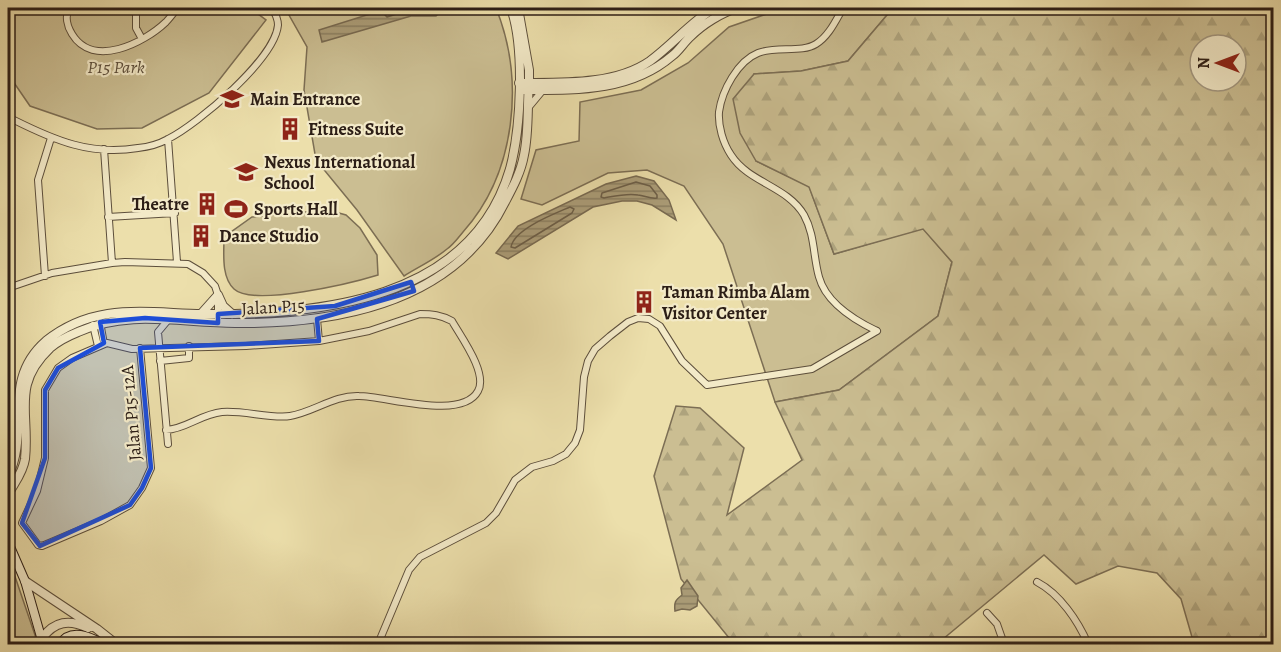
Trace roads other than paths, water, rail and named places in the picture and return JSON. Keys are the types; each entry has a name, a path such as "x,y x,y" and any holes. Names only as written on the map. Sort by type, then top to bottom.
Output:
{"main road":[{"path":"8,542 25,582 42,641"},
{"path":"60,645 69,636 76,634 105,641"}],"street":[{"path":"69,8 66,18 68,27 77,41 87,48 104,51 123,48 142,39 166,22 178,8"},
{"path":"136,8 136,28 142,39"},
{"path":"8,121 14,120 51,138 104,149 137,148 168,139 197,121 250,72 276,33 277,18 272,8"},
{"path":"511,8 524,87"},
{"path":"518,8 529,70 524,87"},
{"path":"528,109 543,87 602,78 626,72 648,62 714,8"},
{"path":"524,87 604,88 638,77 673,56 691,35 710,21 737,8"},
{"path":"378,645 409,570 420,557 486,523 496,513 515,480 532,467 553,461 566,453 575,443 580,430 584,377 588,361 595,349 628,322 638,318 649,319 660,326 682,361 707,386 793,374 812,369 877,331 855,320 833,301 819,278 811,232 803,214 790,198 742,169 730,154 722,136 720,124 719,112 723,97 736,72 748,58 760,52 815,45 828,34 843,8"},
{"path":"529,70 543,87"},
{"name":"Jalan P15","path":"8,495 19,476 25,458 25,393 33,369 56,343 96,324 145,318 316,320 340,316 374,306 458,264 478,244 499,215 515,183 524,157 528,109 524,87"},
{"name":"Jalan P15","path":"8,476 15,450 18,388 28,362 45,342 75,323 104,314 139,311 201,314 218,318 232,314 335,306 413,286 471,238 497,201 506,182 514,153 524,87"},
{"path":"45,276 39,178 51,138"},
{"path":"168,139 177,262"},
{"path":"104,149 112,263"},
{"path":"108,217 175,213"},
{"path":"8,288 45,276 112,263 177,262 188,264 203,273 215,286 223,306 232,314"},
{"path":"201,314 218,295"},
{"path":"218,295 218,318"},
{"path":"101,345 140,348 246,346 319,340 369,331 420,314 444,317 452,321 480,372 478,392 470,399 457,404 419,404 358,395 340,398 288,417 224,411 206,414 174,429 166,430"},
{"path":"168,320 158,332 168,444"},
{"path":"316,320 319,340"},
{"name":"Jalan P15-12A","path":"96,324 101,345 72,358 58,368 45,390 45,458 37,491 22,523 38,545 42,546 101,521 130,505 142,488 152,468 140,348"},
{"path":"160,361 189,358 189,346"},
{"path":"25,582 105,641"},
{"path":"1037,582 1050,588 1081,629 1088,645"},
{"path":"987,613 997,624 1004,645"},
{"path":"42,641 60,622 71,621 116,645"}],"water":[{"path":"389,8 444,8 436,16 411,16 322,42 319,30"},
{"path":"636,176 654,181 669,200 676,220 652,205 637,201 622,201 593,207 508,259 496,253 518,226 606,184"},
{"path":"687,580 698,596 697,606 690,610 675,611 676,602 682,595 681,588"}],"place":[{"name":"Main Entrance","path":"232,99"},
{"name":"Fitness Suite","path":"290,129"},
{"name":"Nexus International School","path":"246,172"},
{"name":"Theatre","path":"207,204"},
{"name":"Sports Hall","path":"236,209"},
{"name":"Dance Studio","path":"201,236"},
{"name":"Taman Rimba Alam Visitor Center","path":"644,302"}],"park label":[{"name":"P15 Park","path":"116,67"}]}
